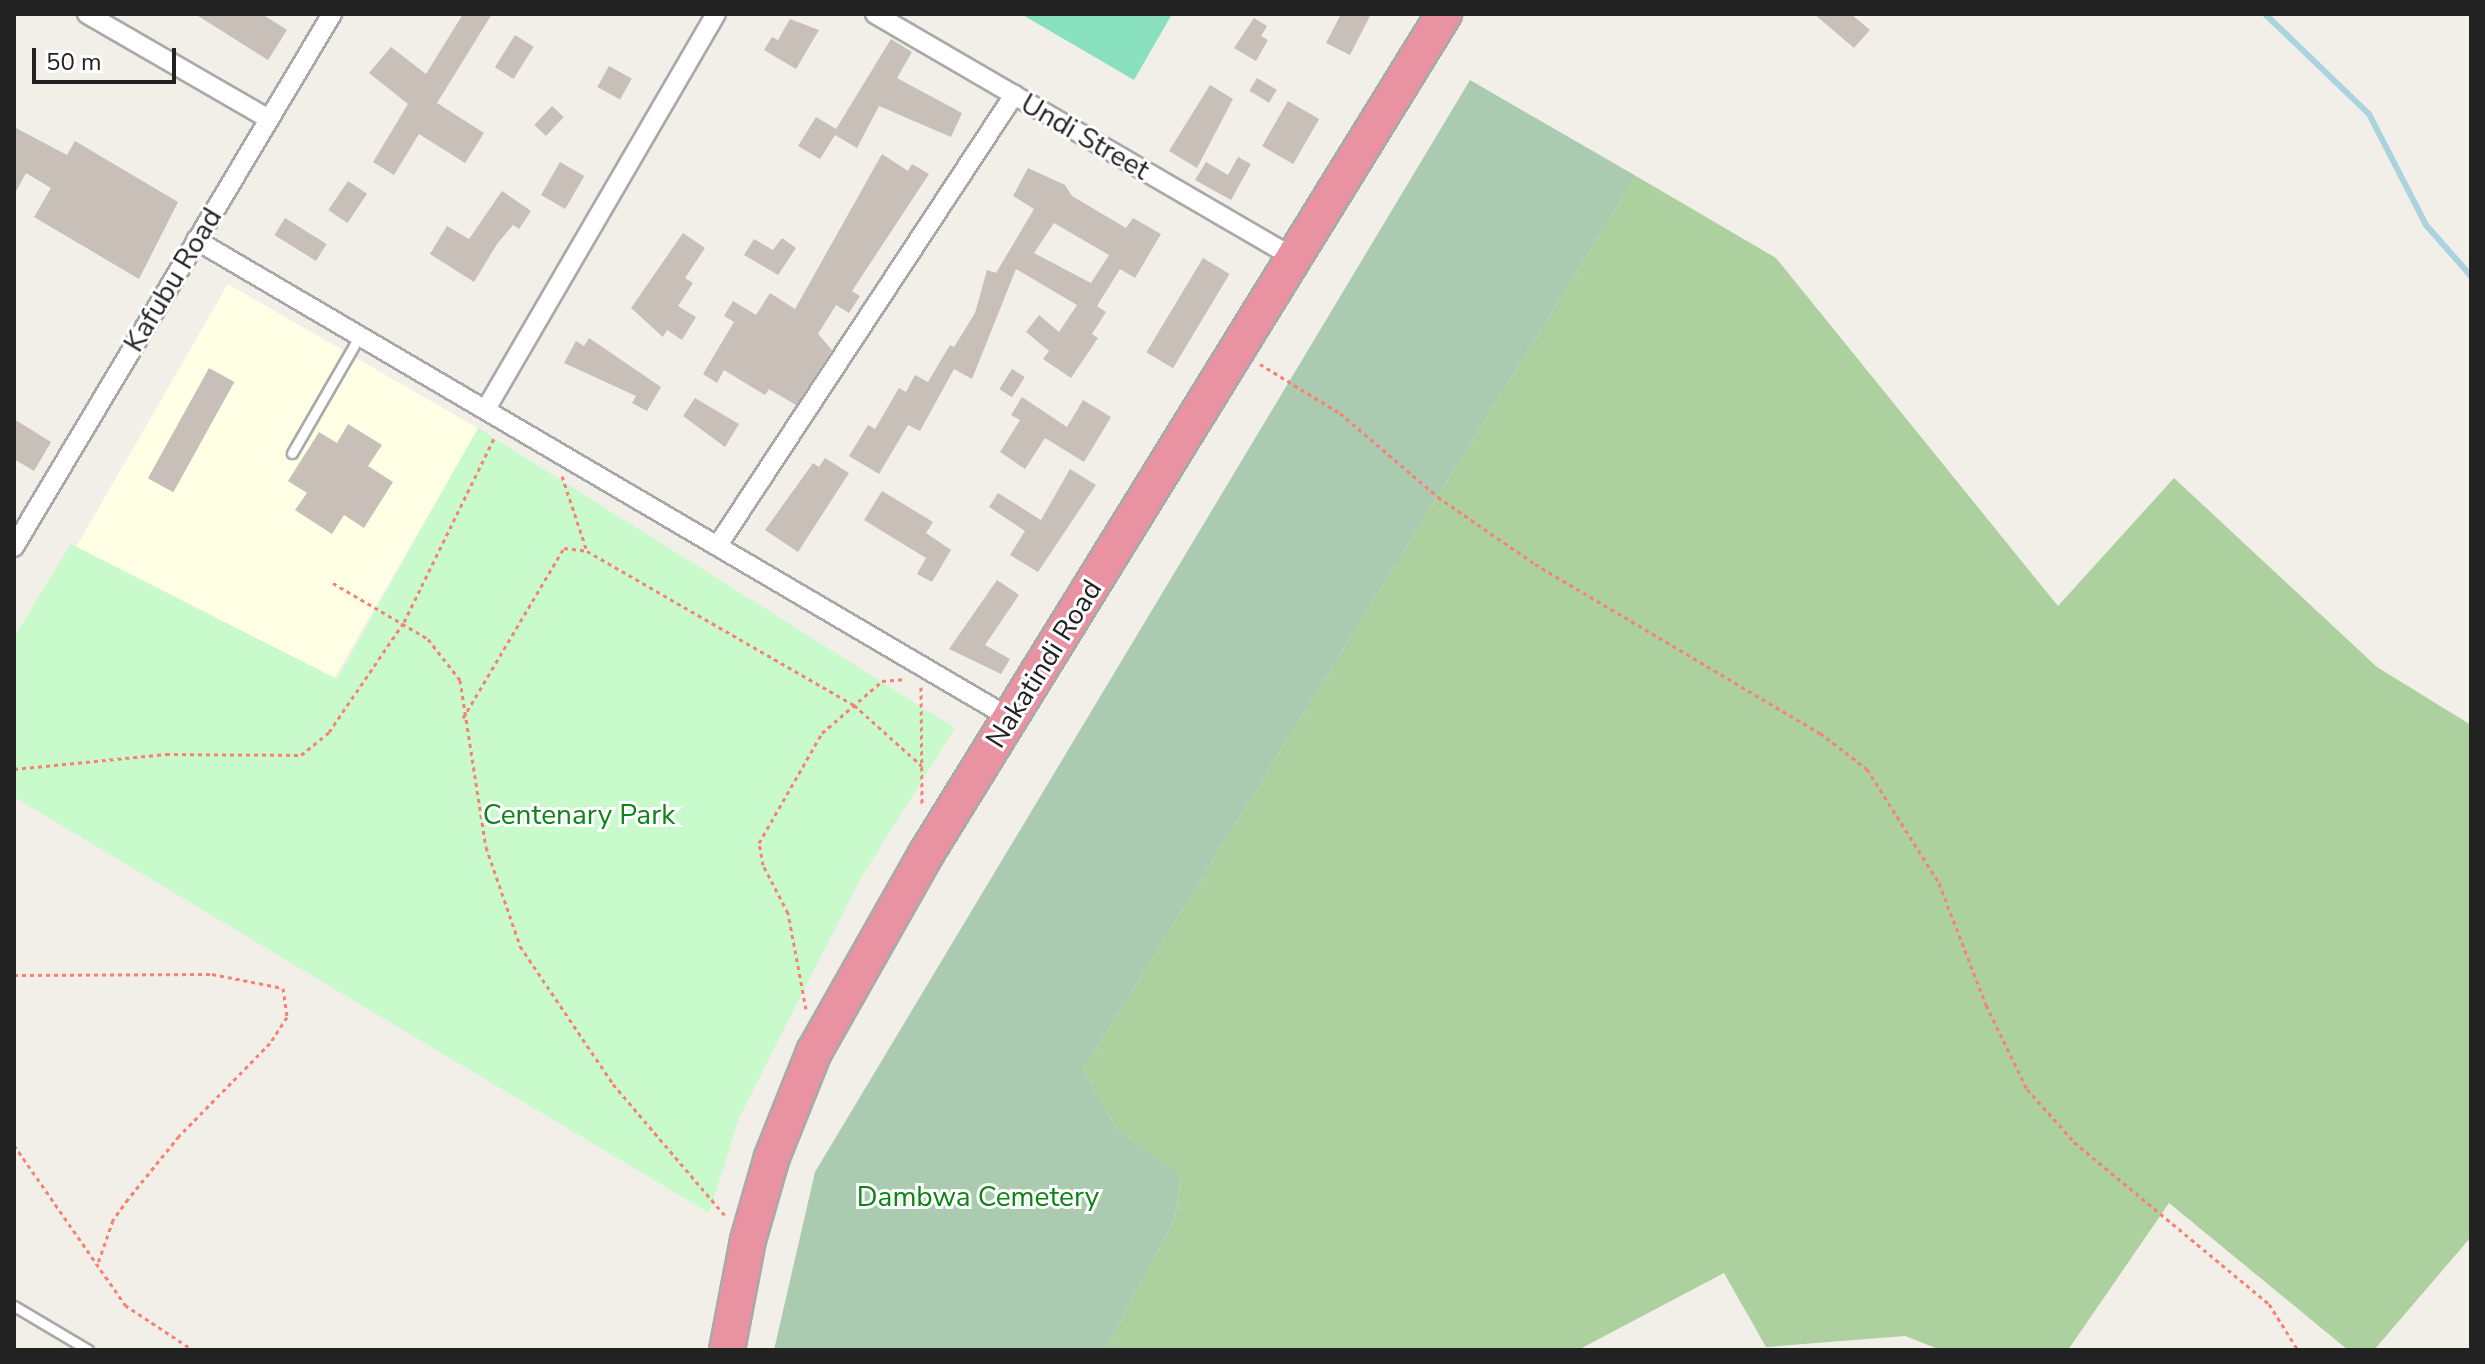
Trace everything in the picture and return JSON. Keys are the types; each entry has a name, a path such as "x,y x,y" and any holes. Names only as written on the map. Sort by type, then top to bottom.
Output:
{"highway":[{"name":"Nakatindi Road","path":"727,1350 748,1240 772,1157 814,1052 926,854 1239,352 1444,14"}],"street":[{"path":"87,14 269,119"},
{"name":"Kafubu Road","path":"14,547 332,14"},
{"path":"486,409 716,14"},
{"name":"Undi Street","path":"875,14 1296,259"},
{"path":"718,545 1014,95"},
{"path":"196,240 1010,718"}],"lane":[{"path":"292,453 360,335"},
{"path":"14,1306 88,1350"}],"path":[{"path":"1239,352 1340,413 1438,497 1535,564 1820,733 1867,769 1939,883 1986,1005 2027,1089 2074,1142 2269,1304 2298,1350"},
{"path":"14,769 166,754 301,755 329,732 404,622 504,419"},
{"path":"554,449 587,551"},
{"path":"463,718 564,548 587,551 854,705 922,766"},
{"path":"333,583 404,622 428,639 460,680 463,718 486,847 520,946 613,1084 671,1158 748,1240"},
{"path":"919,688 944,677"},
{"path":"814,1052 788,913 763,865 759,843 822,733 882,681 906,679 919,688"},
{"path":"919,688 923,813"},
{"path":"14,975 76,971 133,978 212,974 283,988 287,1017 270,1043 179,1136 128,1199 113,1220 98,1263"},
{"path":"14,1145 125,1305 193,1350"}],"shaded area":[{"path":"228,284 478,428 326,692 76,547"}],"green space":[{"path":"1021,14 1172,14 1134,80"},
{"name":"Dambwa Cemetery","path":"1470,80 1636,176 1083,1070 1117,1129 1181,1175 1175,1219 1105,1350 774,1350 815,1172"},
{"path":"1636,176 1776,258 2058,606 2174,478 2377,667 2471,725 2471,1237 2374,1350 2348,1350 2169,1203 2068,1350 1941,1350 1905,1336 1766,1347 1724,1273 1578,1350 1105,1350 1175,1219 1181,1176 1117,1129 1083,1070"},
{"name":"Centenary Park","path":"478,428 955,728 859,881 739,1118 709,1213 14,797 14,637 71,544 337,679"}],"building":[{"path":"195,14 262,14 287,30 268,60"},
{"path":"463,14 492,14 437,103 484,133 465,163 419,134 394,175 373,162 408,104 369,73 391,47 426,74"},
{"path":"1341,14 1371,14 1350,55 1326,43"},
{"path":"1814,14 1851,14 1870,30 1854,48"},
{"path":"1254,18 1267,26 1261,36 1268,40 1256,61 1234,48"},
{"path":"790,19 819,30 796,69 764,50 772,37 778,40"},
{"path":"515,35 534,47 514,79 495,67"},
{"path":"891,39 912,52 897,78 962,113 951,137 879,106 857,148 835,135 820,159 798,146 816,117 836,129"},
{"path":"609,66 632,79 620,100 597,87"},
{"path":"1257,78 1277,90 1269,103 1249,91"},
{"path":"1210,85 1233,99 1197,168 1169,151"},
{"path":"1288,101 1319,119 1293,164 1262,146"},
{"path":"552,106 564,117 546,136 534,125"},
{"path":"14,127 67,155 75,141 178,202 139,279 34,217 51,188 26,173 14,195"},
{"path":"882,154 908,171 912,164 929,174 852,291 860,296 849,313 836,305 818,334 832,350 796,405 769,389 765,395 724,370 717,383 703,374 734,322 724,316 733,301 756,315 770,293 795,309"},
{"path":"1238,157 1251,164 1231,200 1195,180 1206,162 1228,175"},
{"path":"560,162 584,176 565,209 541,195"},
{"path":"1028,168 1065,185 1072,196 1126,228 1133,218 1161,234 1135,278 1120,269 1097,306 1106,312 1092,334 1098,338 1071,378 1043,359 1049,351 1026,332 1039,315 1059,332 1077,305 1016,269 972,379 954,369 920,431 908,425 879,474 849,456 868,425 875,429 899,388 906,392 915,375 928,382 950,345 954,347 975,313 987,270 996,273 1034,209 1013,196","holes":["1054,223 1109,255 1091,283 1034,253"]},
{"path":"348,181 367,194 347,223 328,210"},
{"path":"502,191 531,211 519,229 513,225 497,244 474,282 430,254 447,226 469,239"},
{"path":"285,218 327,244 316,261 274,235"},
{"path":"683,233 705,248 685,278 693,283 678,306 696,317 682,340 667,330 663,337 631,308"},
{"path":"782,238 796,248 778,275 744,255 754,239 773,250"},
{"path":"1203,258 1230,274 1173,368 1146,352"},
{"path":"589,338 661,387 647,411 632,403 636,396 564,363 576,341 584,346"},
{"path":"209,368 234,382 173,492 148,478"},
{"path":"1012,369 1025,377 1012,397 999,389"},
{"path":"1022,397 1067,427 1083,400 1111,417 1084,462 1045,438 1025,469 1000,452 1020,420 1011,415"},
{"path":"695,398 739,424 725,447 683,416"},
{"path":"14,419 51,442 34,471 14,459"},
{"path":"348,424 382,445 368,466 393,482 364,528 344,515 332,534 295,510 307,493 288,481 319,432 337,443"},
{"path":"825,458 849,473 798,552 765,530 813,463 819,467"},
{"path":"1070,469 1096,485 1038,572 1010,555 1025,531 989,507 998,493 1041,520"},
{"path":"882,491 933,522 926,533 951,550 932,582 917,574 926,558 864,520"},
{"path":"997,580 1019,595 985,645 1010,659 1001,674 949,649"}],"waterway":[{"path":"2265,14 2369,114 2426,225 2471,276"}]}
